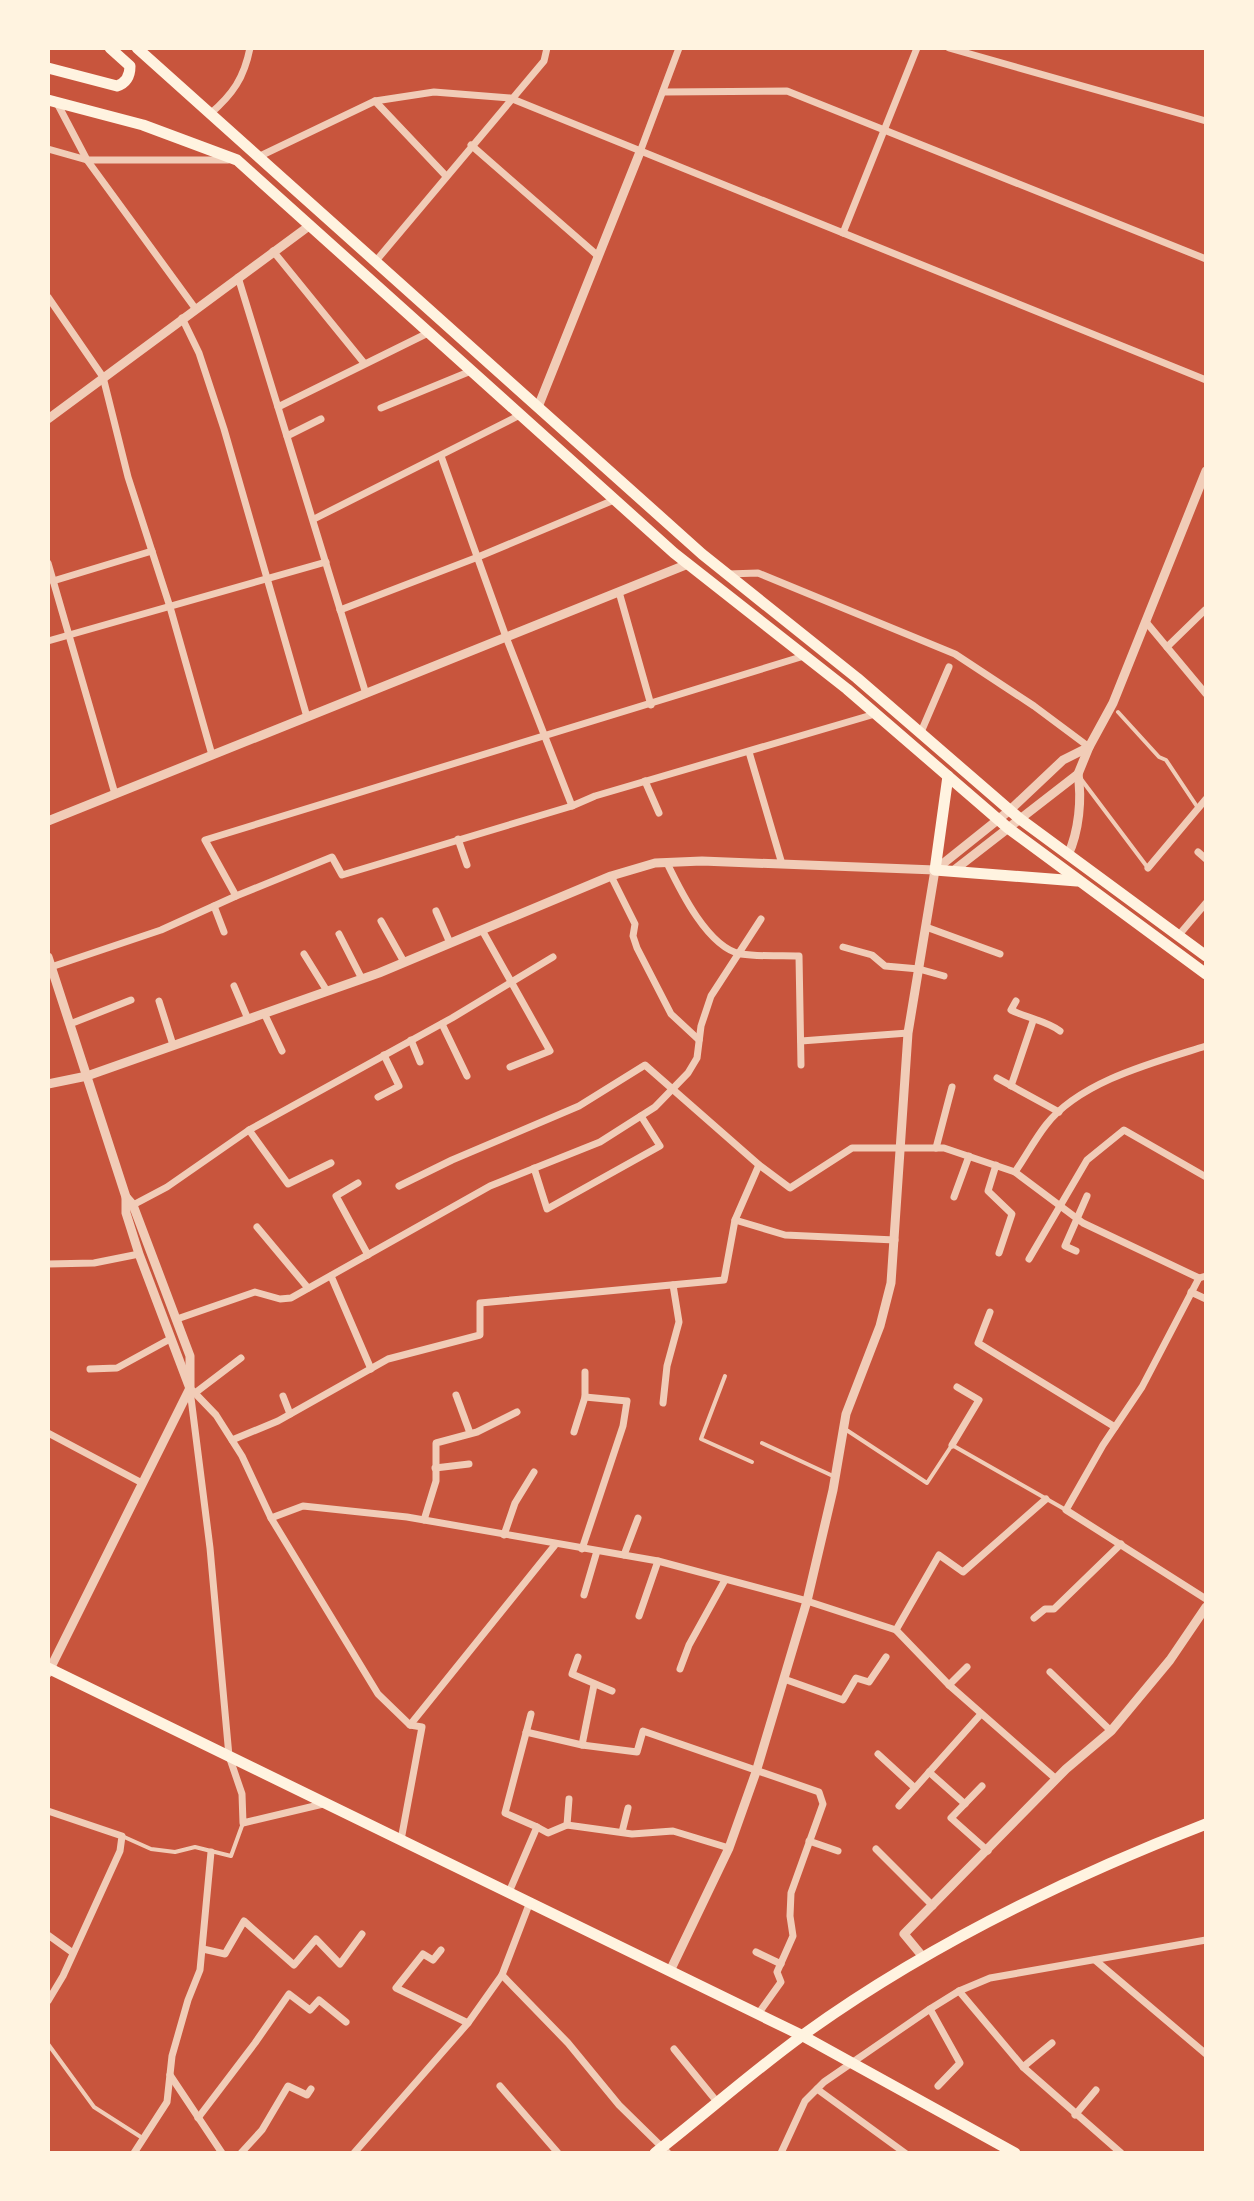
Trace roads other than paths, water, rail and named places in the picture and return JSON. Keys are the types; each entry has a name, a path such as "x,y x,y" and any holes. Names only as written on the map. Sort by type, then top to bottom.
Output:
{"main road":[{"path":"48,68 117,86 127,79 130,66 110,48"},
{"path":"137,48 727,574 921,732 1020,819 1206,956"},
{"path":"52,101 143,125 237,160 688,564 875,714 1008,828 1206,974"},
{"path":"948,776 935,870 1078,881"},
{"path":"49,1670 803,2036 1015,2153"},
{"path":"662,2151 803,2036 923,1957 1039,1895 1206,1824"}],"street":[{"path":"210,114 240,83 250,48"},
{"path":"375,262 544,61 547,48"},
{"path":"538,407 679,48"},
{"path":"843,233 917,48"},
{"path":"949,48 1206,121"},
{"path":"663,92 787,91 1206,259"},
{"path":"258,157 375,101 434,92 510,98 1206,380"},
{"path":"52,101 87,160 195,308"},
{"path":"375,101 446,176"},
{"path":"471,145 598,256"},
{"path":"48,149 87,160 237,160"},
{"path":"48,419 309,226"},
{"path":"273,251 364,363"},
{"path":"238,277 366,694"},
{"path":"48,297 103,377 128,477 170,607 212,755"},
{"path":"182,318 199,353 224,429 307,717"},
{"path":"278,407 428,333"},
{"path":"381,408 471,371"},
{"path":"314,519 520,415"},
{"path":"287,436 321,419"},
{"path":"441,456 506,637 572,806"},
{"path":"953,871 1078,774 1113,703 1206,471"},
{"path":"340,610 614,500"},
{"path":"53,581 152,551"},
{"path":"48,641 326,562"},
{"path":"48,563 115,794"},
{"path":"48,821 688,564"},
{"path":"727,574 758,573 955,654 1089,747"},
{"path":"619,592 651,705"},
{"path":"1167,647 1205,610"},
{"path":"1146,622 1204,688"},
{"path":"236,896 205,840 804,656"},
{"path":"921,732 949,667"},
{"path":"401,1840 422,1727 410,1725 378,1694 271,1518 232,1440 216,1415 192,1390 139,1254 126,1213 126,1197 50,962 161,930 332,857 342,875 572,806 595,796 875,714"},
{"path":"48,1084 87,1076 362,979 611,876 655,863 935,870 1010,810 1063,760 1089,747"},
{"path":"749,752 782,864"},
{"path":"1068,855 1073,843 1081,790 1078,774"},
{"path":"645,781 659,813"},
{"path":"1148,868 1206,799"},
{"path":"458,839 467,865"},
{"path":"1198,852 1206,859"},
{"path":"667,863 687,904 721,944 738,954 799,956 801,1065"},
{"path":"670,1971 729,1848 756,1772 807,1601 846,1414 880,1326 891,1283 908,1033 935,870"},
{"path":"611,876 635,924 633,936 637,948 671,1014 699,1040"},
{"path":"1178,936 1206,903"},
{"path":"214,906 224,932"},
{"path":"436,911 450,943"},
{"path":"177,1319 255,1292 280,1299 291,1298 490,1186 600,1142 655,1107 688,1073 697,1058 701,1026 711,996 761,919"},
{"path":"381,921 404,962"},
{"path":"926,927 1000,954"},
{"path":"482,930 550,1051 510,1067"},
{"path":"339,934 362,979"},
{"path":"843,947 872,955 885,966 919,969 944,976"},
{"path":"304,954 327,991"},
{"path":"133,1205 167,1187 249,1130 442,1024 553,957"},
{"path":"234,986 248,1019"},
{"path":"70,1024 131,1000"},
{"path":"159,1001 173,1045"},
{"path":"1016,1001 1011,1010 1033,1021 1053,1025 1060,1031"},
{"path":"264,1013 282,1051"},
{"path":"1011,1086 1033,1021"},
{"path":"442,1024 467,1076"},
{"path":"801,1041 908,1033"},
{"path":"411,1040 420,1062"},
{"path":"1015,1172 1047,1123 1059,1112 1106,1081 1206,1046"},
{"path":"378,1097 399,1086 384,1055"},
{"path":"399,1186 579,1106 645,1065 759,1165 790,1188 852,1148 944,1148 1015,1172 1077,1219 1202,1277 1191,1292 1142,1387 1066,1510 1206,1599"},
{"path":"997,1078 1059,1112"},
{"path":"936,1148 952,1087"},
{"path":"534,1168 547,1209 660,1146 641,1116"},
{"path":"249,1130 288,1184 331,1163"},
{"path":"1029,1259 1087,1160 1124,1130 1206,1177"},
{"path":"954,1197 969,1156"},
{"path":"232,1440 290,1414 388,1359 480,1335 480,1303 724,1280 735,1220 759,1165"},
{"path":"996,1165 988,1191 1012,1214 999,1253"},
{"path":"358,1183 336,1196 368,1255"},
{"path":"1076,1251 1065,1246 1087,1196"},
{"path":"126,1197 133,1205 190,1356 229,1756 242,1794 243,1823 326,1803"},
{"path":"735,1220 785,1235 895,1240"},
{"path":"257,1227 308,1288"},
{"path":"48,1264 94,1263 139,1254"},
{"path":"331,1276 371,1369"},
{"path":"663,1403 667,1366 679,1322 673,1285"},
{"path":"1191,1292 1206,1299"},
{"path":"990,1312 978,1343 1115,1427"},
{"path":"90,1369 117,1368 170,1339"},
{"path":"49,1670 192,1390 241,1358"},
{"path":"574,1432 585,1397 585,1372"},
{"path":"952,1445 979,1400 957,1387"},
{"path":"456,1395 470,1433"},
{"path":"283,1396 290,1414"},
{"path":"582,1549 623,1426 627,1401 585,1397"},
{"path":"424,1520 436,1481 436,1443 499,1423 517,1412"},
{"path":"48,1433 142,1483"},
{"path":"435,1468 469,1464"},
{"path":"504,1535 515,1503 534,1472"},
{"path":"896,1630 939,1555 963,1572 1046,1499"},
{"path":"271,1518 303,1506 424,1520 658,1561 807,1601 896,1630 949,1685 1056,1779"},
{"path":"624,1555 638,1518"},
{"path":"1034,1618 1045,1609 1054,1609 1121,1544"},
{"path":"410,1725 555,1545"},
{"path":"584,1595 597,1551"},
{"path":"639,1616 658,1561"},
{"path":"680,1669 689,1645 725,1580"},
{"path":"923,1957 904,1934 1056,1779 1111,1731 1170,1660 1205,1609"},
{"path":"578,1657 572,1674 612,1691"},
{"path":"784,1679 843,1700 856,1678 869,1682 886,1657"},
{"path":"949,1685 967,1667"},
{"path":"1050,1672 1111,1731"},
{"path":"582,1745 594,1685"},
{"path":"531,1714 505,1813 548,1833 567,1825 622,1832 673,1831 729,1848"},
{"path":"899,1806 981,1714"},
{"path":"526,1732 582,1745 637,1752 643,1731 819,1792 823,1804 791,1893 793,1936 777,1972 781,1982 758,2014"},
{"path":"878,1754 915,1788"},
{"path":"929,1772 965,1804"},
{"path":"982,1786 951,1818 988,1851"},
{"path":"567,1825 569,1799"},
{"path":"622,1832 628,1808"},
{"path":"48,1811 122,1836 120,1851 48,2001"},
{"path":"509,1892 537,1827"},
{"path":"809,1841 838,1851"},
{"path":"876,1849 933,1906"},
{"path":"134,2153 167,2102 172,2056 200,1970 211,1852"},
{"path":"354,2153 468,2023 502,1975 530,1902"},
{"path":"203,1949 225,1954 244,1921 294,1965 316,1939 340,1964 362,1934"},
{"path":"48,1935 73,1953"},
{"path":"781,2153 805,2101 817,2089 959,1991 990,1978 1206,1940"},
{"path":"441,1950 433,1960 423,1954 396,1988 468,2023"},
{"path":"756,1952 781,1964"},
{"path":"1095,1960 1206,2054"},
{"path":"502,1975 568,2043 662,2151"},
{"path":"959,1991 1023,2067 1121,2153"},
{"path":"198,2118 289,1994 310,2010 319,2000 346,2022"},
{"path":"930,2009 960,2063 938,2086"},
{"path":"1023,2067 1052,2043"},
{"path":"674,2049 718,2103"},
{"path":"170,2075 222,2153"},
{"path":"241,2153 262,2130 288,2086 307,2095 311,2089"},
{"path":"500,2086 558,2153"},
{"path":"817,2089 905,2153"},
{"path":"1075,2115 1096,2090"}],"lane":[{"path":"1118,712 1159,757 1166,760 1198,808"},
{"path":"1078,774 1148,868"},
{"path":"725,1376 701,1439 752,1462"},
{"path":"843,1428 927,1483 952,1445 1066,1510"},
{"path":"762,1443 835,1477"},
{"path":"122,1836 151,1849 175,1852 195,1847 231,1856 243,1823"},
{"path":"48,2044 94,2107 144,2139"}]}
